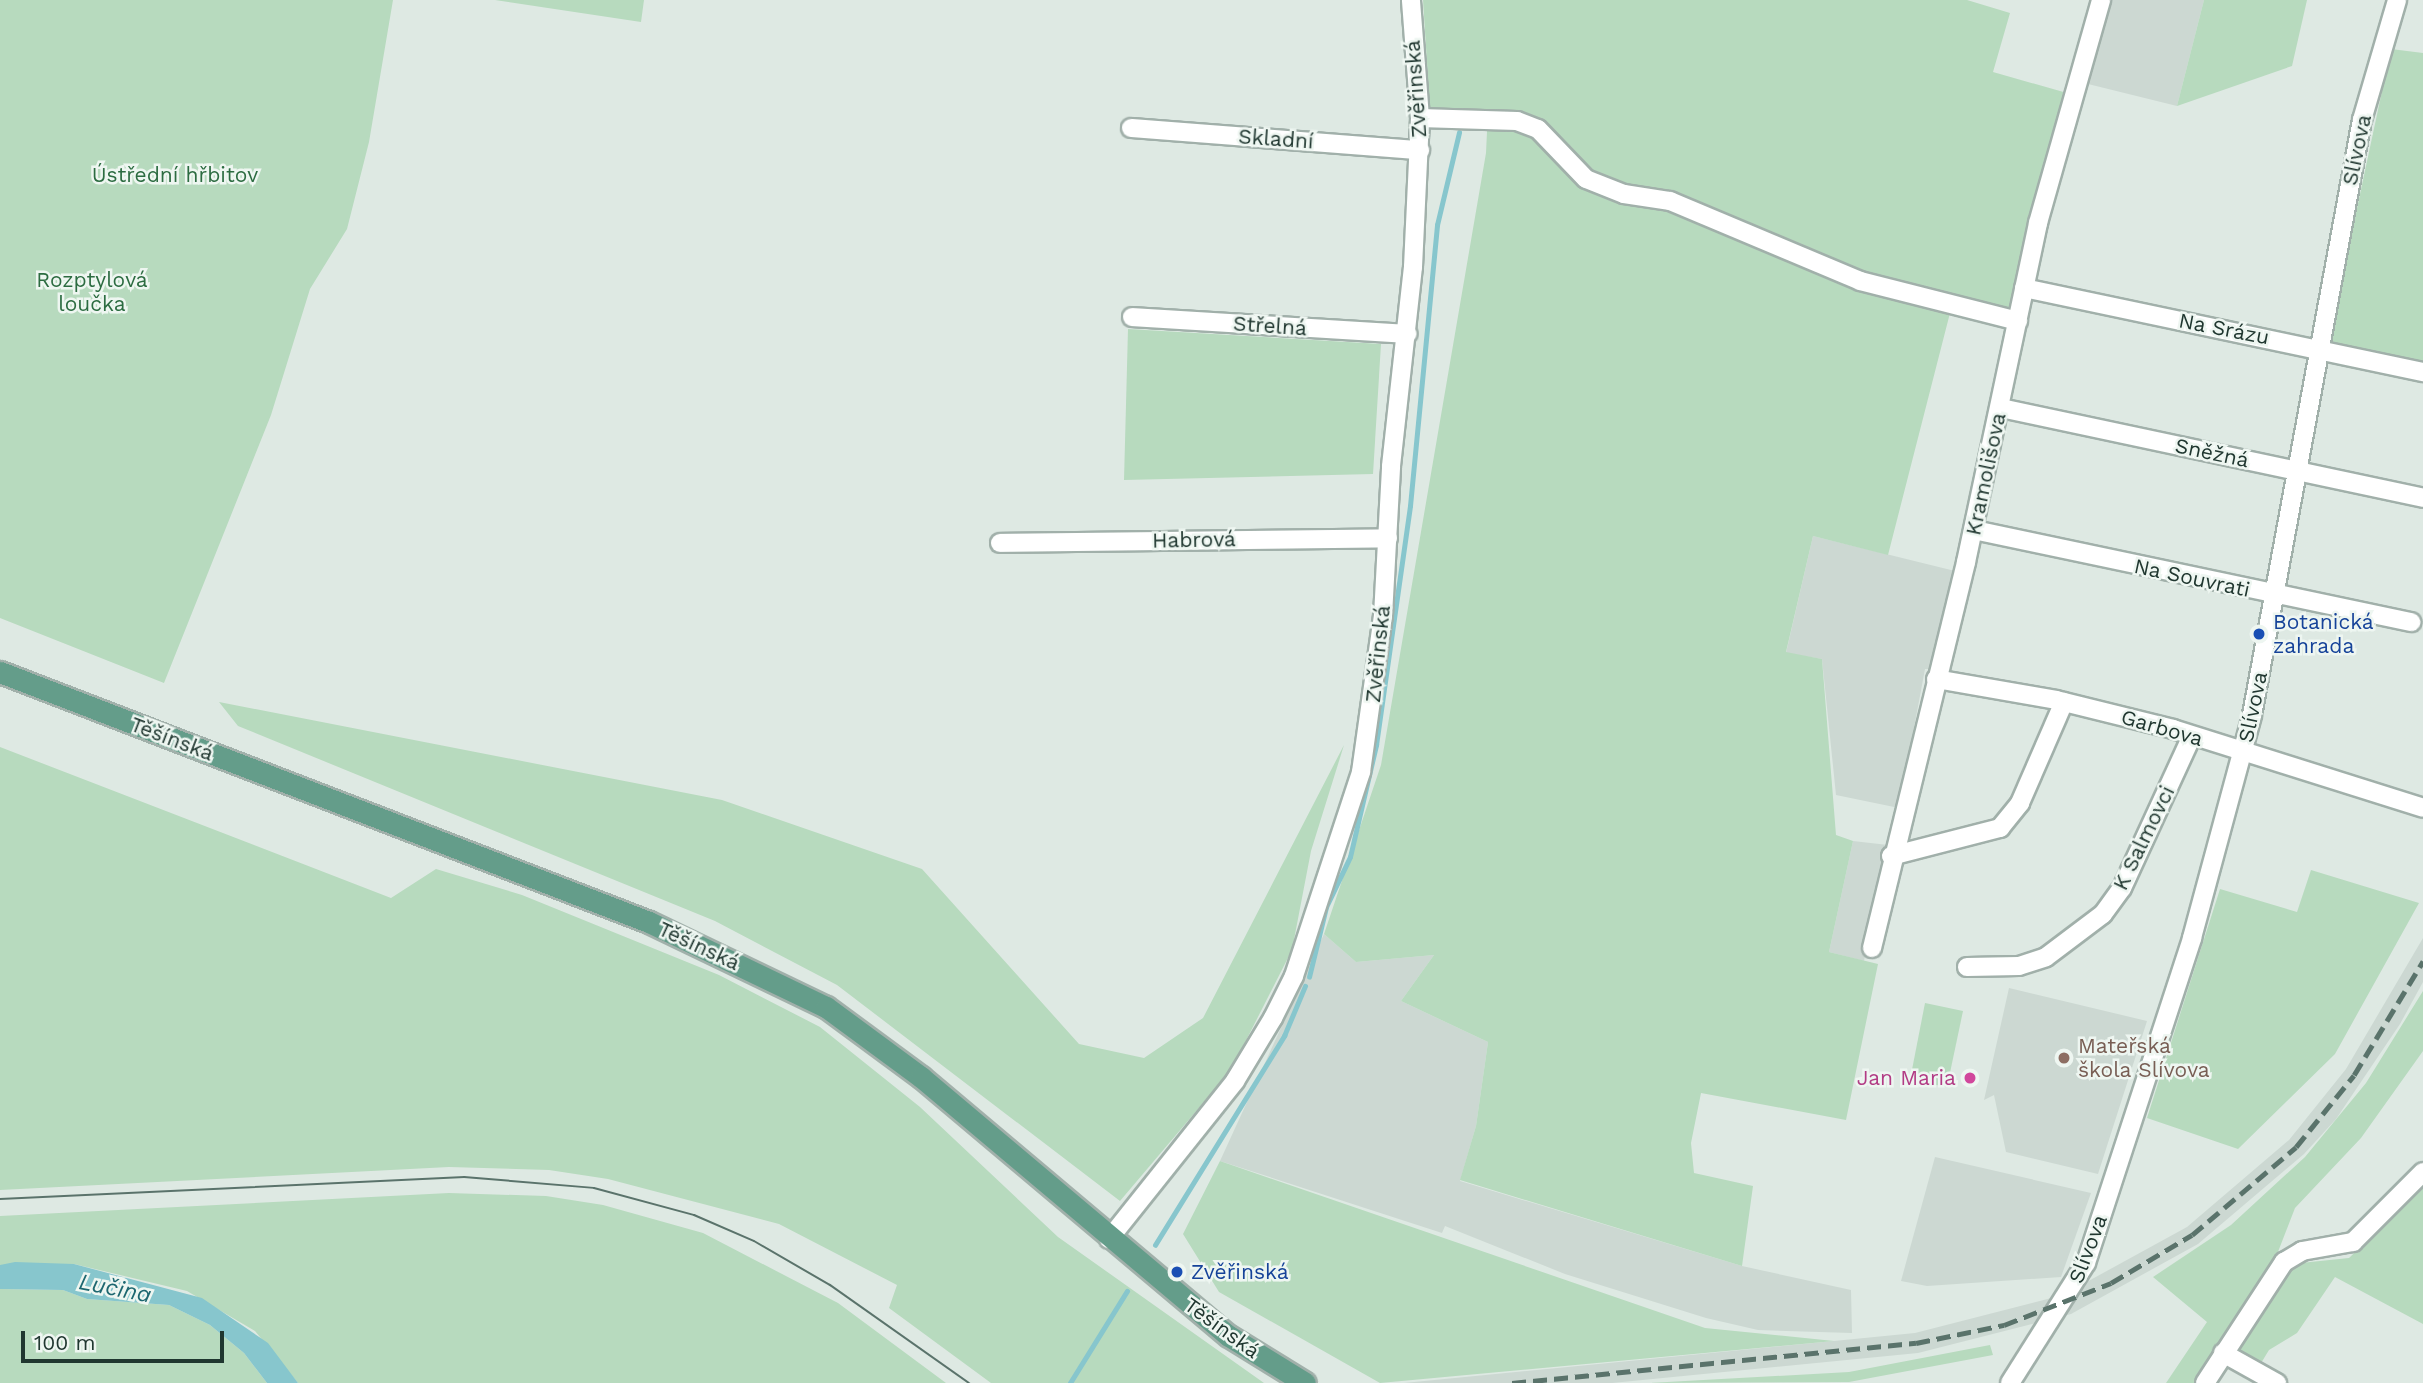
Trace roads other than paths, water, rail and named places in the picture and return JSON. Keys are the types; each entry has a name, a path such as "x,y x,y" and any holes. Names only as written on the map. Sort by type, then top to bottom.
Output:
{"main road":[{"name":"Těšínská","path":"0,672 649,922 827,1007 921,1076 1109,1239 1229,1336 1305,1383"}],"street":[{"name":"Zvěřinská","path":"1109,1239 1235,1082 1294,976 1361,772 1375,694 1407,334 1420,150 1411,0"},
{"name":"Kramolišova","path":"1872,948 1891,856 1973,530 2001,408 2024,288 2101,0"},
{"name":"Slívova","path":"2011,1383 2086,1263 2192,938 2243,753 2273,596 2293,471 2362,120 2397,0"},
{"path":"1420,118 1517,121 1538,129 1586,179 1624,194 1682,206 1860,281 2018,321"},
{"name":"Skladní","path":"1131,128 1420,150"},
{"name":"Na Srázu","path":"2024,288 2423,372"},
{"name":"Střelná","path":"1132,317 1407,334"},
{"name":"Sněžná","path":"2001,408 2423,498"},
{"name":"Na Souvrati","path":"1973,530 2273,596 2411,622"},
{"name":"Habrová","path":"1000,543 1388,538"},
{"name":"Garbova","path":"1936,678 2064,702 2192,736 2423,808"},
{"path":"1891,856 2000,828 2020,803 2064,702"},
{"name":"K Salmovci","path":"1967,967 2019,966 2046,957 2103,914 2122,888 2192,736"},
{"path":"2205,1383 2284,1262 2302,1251 2353,1242 2423,1172"},
{"path":"2223,1353 2277,1383"}],"water":[{"name":"Lučina","path":"15,1262 74,1264 202,1298 268,1343 298,1383 267,1383 244,1353 210,1325 169,1305 87,1299 63,1290 0,1289 0,1265"}],"waterway":[{"path":"1309,977 1326,907 1350,857 1376,745 1410,506 1437,225 1459,133"},
{"path":"1155,1245 1284,1036 1305,986"},
{"path":"1070,1383 1127,1291"}],"tram line":[{"path":"0,1199 464,1177 594,1188 694,1215 754,1241 830,1285 969,1383"}],"railway":[{"path":"1512,1383 1916,1343 2004,1325 2111,1283 2192,1235 2296,1147 2354,1075 2423,961"}],"place":[{"name":"Botanická zahrada","path":"2259,634"},
{"name":"Mateřská škola Slívova","path":"2064,1058"},
{"name":"Jan Maria","path":"1970,1078"},
{"name":"Zvěřinská","path":"1177,1272"}],"park label":[{"name":"Ústřední hřbitov","path":"175,175"},
{"name":"Rozptylová loučka","path":"92,292"}]}
